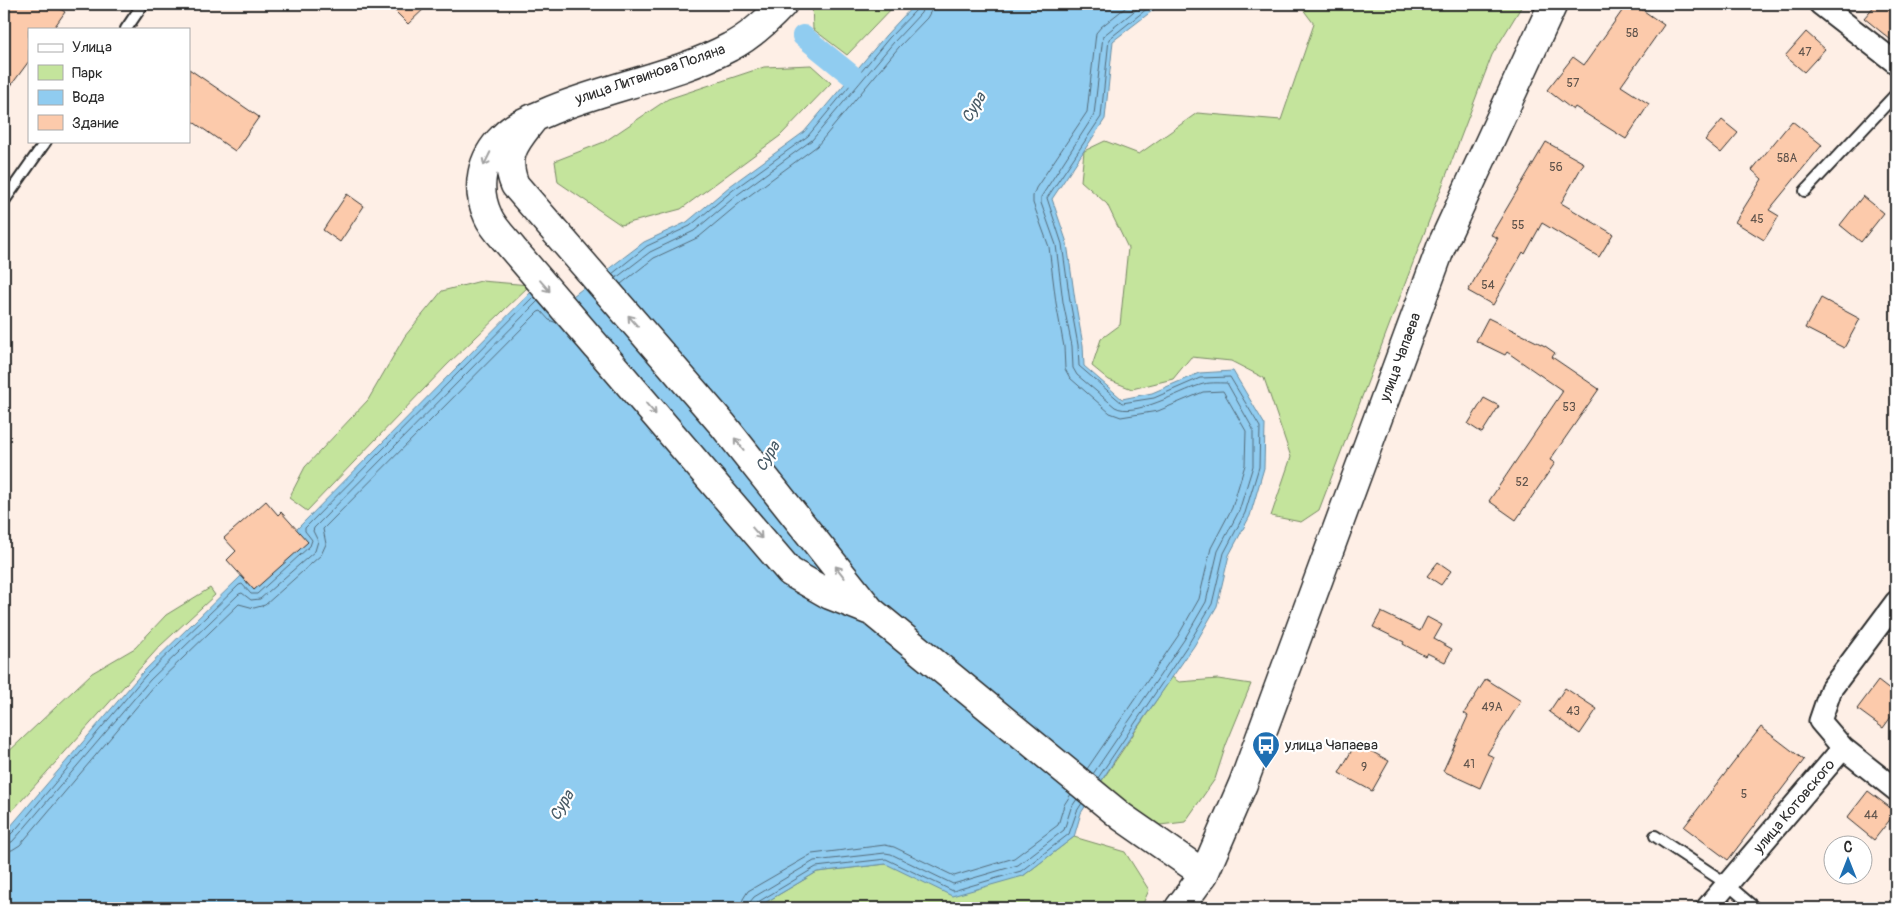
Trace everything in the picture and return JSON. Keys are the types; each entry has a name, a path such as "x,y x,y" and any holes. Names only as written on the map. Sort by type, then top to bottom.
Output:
{"main road":[{"name":"улица Литвинова Поляна","path":"783,4 750,34 731,47 692,63 565,104 518,125 503,136 490,153 482,170 480,187 489,218 513,249 790,572 830,595 870,610"},
{"name":"улица Чапаева","path":"1179,908 1204,874 1243,784 1441,246 1553,4"},
{"path":"535,117 515,144 510,160 510,171 515,185 723,424 870,610 1122,817 1204,874"}],"street":[{"path":"1820,4 1896,63"},
{"name":"улица Котовского","path":"1707,908 1843,748 1820,721 1831,689 1896,602"},
{"path":"1843,748 1896,790"}],"lane":[{"path":"127,28 144,4"},
{"path":"1805,191 1896,94"},
{"path":"4,200 45,142"},
{"path":"1655,836 1727,884 1754,908"}],"green space":[{"path":"812,4 896,4 847,55 813,29"},
{"path":"1299,4 1523,4 1492,55 1319,510 1301,522 1271,516 1291,457 1264,378 1231,361 1191,357 1173,379 1132,389 1109,380 1092,366 1101,339 1120,325 1128,248 1107,204 1081,181 1084,151 1105,141 1139,154 1197,113 1281,120 1314,24"},
{"path":"811,65 831,83 780,136 681,209 621,225 558,182 555,161 604,142 668,99 764,67"},
{"path":"481,281 530,285 447,365 307,511 289,498 305,467 368,400 405,336 442,291"},
{"path":"210,588 215,595 160,646 4,820 4,756 92,673 135,648 166,615"},
{"path":"1172,677 1179,682 1218,679 1251,684 1226,745 1215,779 1185,822 1160,825 1121,800 1101,782"},
{"path":"1074,837 1125,852 1149,890 1141,908 756,908 817,872 886,864 1023,876"}],"water":[{"name":"Сура","path":"915,4 1161,4 1113,41 1105,119 1052,199 1067,243 1083,345 1084,366 1122,399 1152,393 1199,373 1233,371 1265,425 1264,468 1250,516 1229,555 1217,606 1194,646 1118,755 1081,813 1074,837 1023,876 952,896 886,864 817,872 756,908 4,908 4,834 142,673 241,576 254,590 297,529 541,282 561,305 644,242 687,222 730,186 804,132 886,35"}],"building":[{"path":"4,4 53,4 65,12 54,28 28,28 28,62 4,95"},
{"path":"388,4 429,4 408,24"},
{"path":"1627,4 1634,4 1664,25 1621,86 1649,104 1626,139 1575,107 1573,110 1547,90 1573,57 1584,65"},
{"path":"1876,4 1896,4 1896,44 1864,18"},
{"path":"1806,32 1825,49 1804,72 1785,56"},
{"path":"190,70 259,117 235,151 190,120"},
{"path":"1722,120 1738,133 1721,153 1705,140"},
{"path":"1792,121 1822,145 1769,210 1779,216 1764,240 1735,222 1762,179 1752,170"},
{"path":"1546,142 1584,163 1561,203 1613,234 1599,257 1542,223 1493,305 1468,291 1498,238 1491,235"},
{"path":"347,194 364,206 340,242 323,230"},
{"path":"1863,196 1884,213 1861,242 1840,225"},
{"path":"1821,298 1860,319 1844,348 1805,328"},
{"path":"1488,318 1545,346 1555,353 1552,357 1599,389 1550,460 1555,463 1516,520 1489,501 1563,391 1507,352 1505,355 1476,341"},
{"path":"1484,398 1499,406 1482,433 1468,424"},
{"path":"266,501 278,515 281,512 308,542 254,590 227,560 236,551 224,538"},
{"path":"1438,562 1451,571 1441,585 1427,576"},
{"path":"1381,612 1420,631 1427,617 1442,625 1434,639 1452,649 1445,662 1427,653 1425,656 1403,644 1404,642 1373,627"},
{"path":"1486,679 1521,701 1487,754 1494,757 1480,788 1443,771 1468,716 1464,713"},
{"path":"1878,681 1896,695 1896,710 1883,728 1857,709"},
{"path":"1565,688 1597,709 1580,734 1549,712"},
{"path":"1761,727 1804,760 1728,860 1684,827"},
{"path":"1356,743 1389,761 1372,791 1339,773"},
{"path":"1868,791 1896,812 1874,840 1872,834 1867,834 1847,818"}],"waterway":[{"path":"803,36 851,75"}],"place":[{"name":"улица Чапаева","path":"1266,769"}]}
